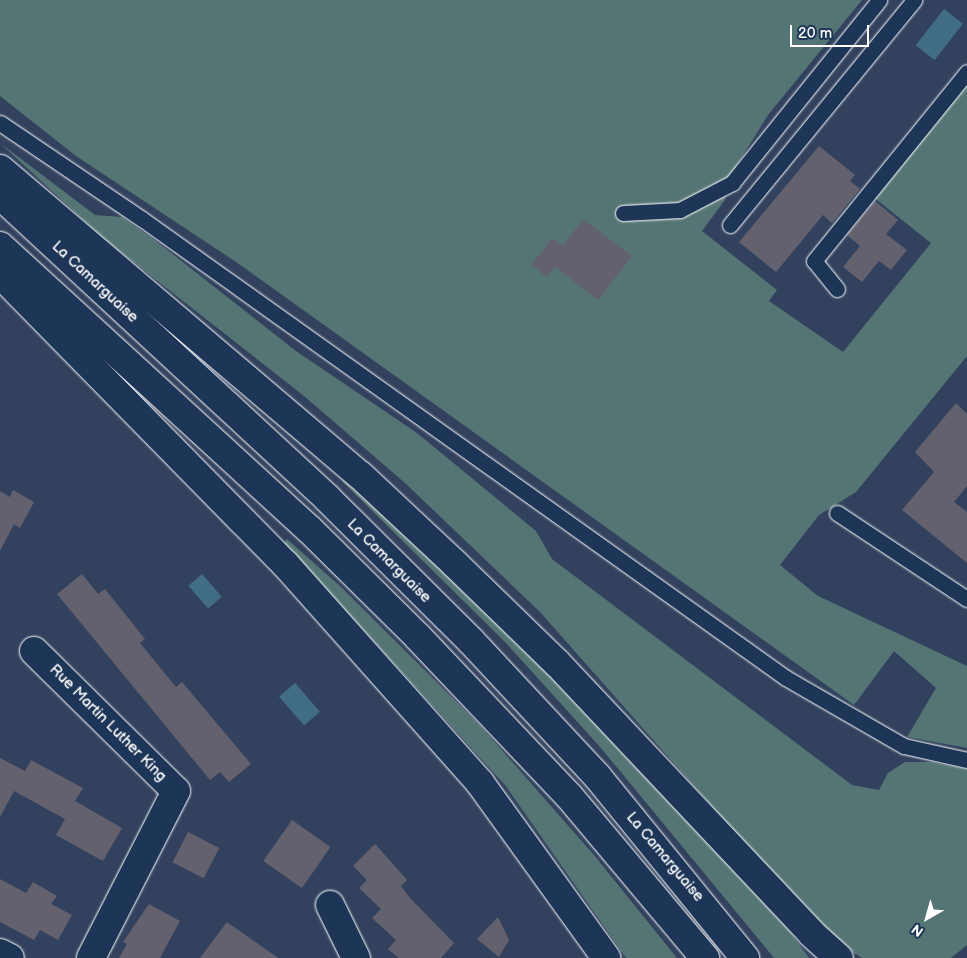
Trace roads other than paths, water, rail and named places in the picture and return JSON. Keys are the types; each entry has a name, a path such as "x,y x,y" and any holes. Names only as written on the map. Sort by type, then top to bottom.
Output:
{"main road":[{"path":"0,169 360,475 454,563 557,663 812,934 839,958"},
{"name":"La Camarguaise","path":"0,195 319,492 471,641 597,776 746,958"},
{"path":"0,246 267,489 418,637 569,796 705,958"},
{"path":"0,274 286,565 480,783 606,958"},
{"name":"Rue Martin Luther King","path":"34,651 176,791 91,958"},
{"path":"330,905 356,958"},
{"path":"0,953 10,958"}],"lane":[{"path":"623,213 680,210 732,183 879,0"},
{"path":"730,225 914,0"},
{"path":"837,289 814,261 967,72"},
{"path":"0,123 142,219 786,678 904,746 967,760"},
{"path":"837,513 967,599"}],"water":[{"path":"944,9 963,24 935,60 916,45"},
{"path":"202,574 222,597 208,608 188,586"},
{"path":"295,683 320,712 304,725 279,697"}]}
